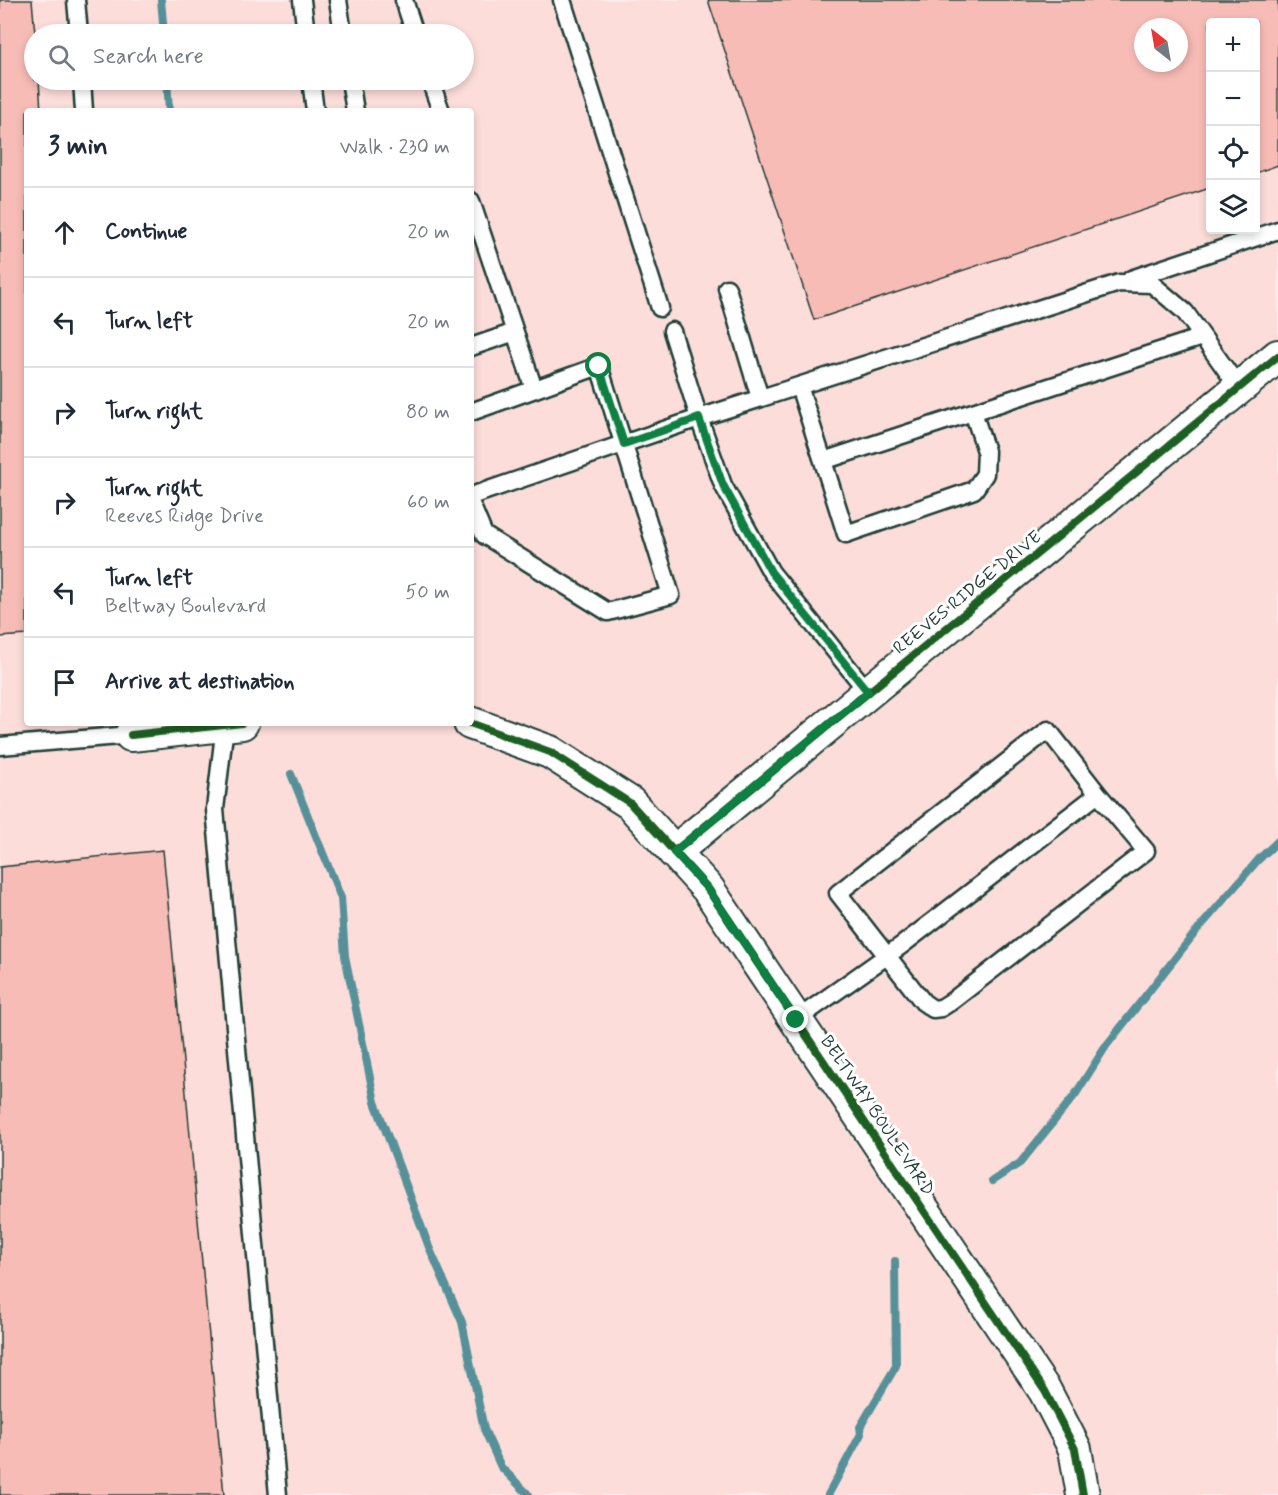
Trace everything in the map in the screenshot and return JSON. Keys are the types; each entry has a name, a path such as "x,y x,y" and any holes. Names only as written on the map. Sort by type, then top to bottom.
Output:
{"street":[{"name":"REEVES RIDGE DRIVE","path":"674,852 1278,356"},
{"name":"BELTWAY BOULEVARD","path":"474,724 550,752 630,803 708,889 1045,1390 1075,1449 1083,1495"},
{"path":"131,729 193,726"}],"lane":[{"path":"76,0 78,24"},
{"path":"302,0 305,24"},
{"path":"338,0 342,24"},
{"path":"404,0 412,24"},
{"path":"562,0 660,308"},
{"path":"83,90 84,108"},
{"path":"312,90 315,108"},
{"path":"351,90 354,108"},
{"path":"434,90 440,108"},
{"path":"474,210 534,389"},
{"path":"474,495 699,418 1278,230"},
{"path":"1119,283 1152,284 1185,312 1239,388"},
{"path":"727,288 760,398"},
{"path":"672,331 723,485 771,572 868,692"},
{"path":"474,346 515,332"},
{"path":"823,461 1202,337"},
{"path":"474,411 599,366 671,595 608,612 484,535 474,511"},
{"path":"799,386 846,534 974,490 985,474 986,452 974,412"},
{"path":"234,726 215,809 278,1495"},
{"path":"0,746 131,729"},
{"path":"1048,730 1098,794 1146,851 941,1008 933,1009 923,1002 838,893 1048,730"},
{"path":"796,1020 886,956 1098,794"}],"shaded area":[{"path":"0,0 1278,0 1278,1495 0,1495"}],"building":[{"path":"0,0 32,0 34,24 24,24 24,90 40,90 41,108 24,108 24,635 0,637"},
{"path":"708,0 1278,0 1278,165 1260,172 1260,18 1206,18 1206,189 814,320"},
{"path":"163,850 224,1495 0,1495 0,867"}],"waterway":[{"path":"161,0 163,24"},
{"path":"168,90 169,108"},
{"path":"291,774 341,898 345,956 375,1102 429,1247 462,1322 484,1429 501,1467 529,1495"},
{"path":"992,1181 1020,1163 1075,1095 1106,1046 1194,934 1258,860 1278,841"},
{"path":"828,1495 861,1434 860,1427 896,1366 895,1261"}],"cycle path":[{"path":"674,852 1278,356"},
{"path":"474,724 550,752 630,803 708,889 1045,1391 1075,1449 1083,1495"},
{"path":"131,735 214,726"}],"route":[{"path":"599,366 624,444 699,418 723,485 771,572 868,692 674,852 708,889 796,1020"}]}
